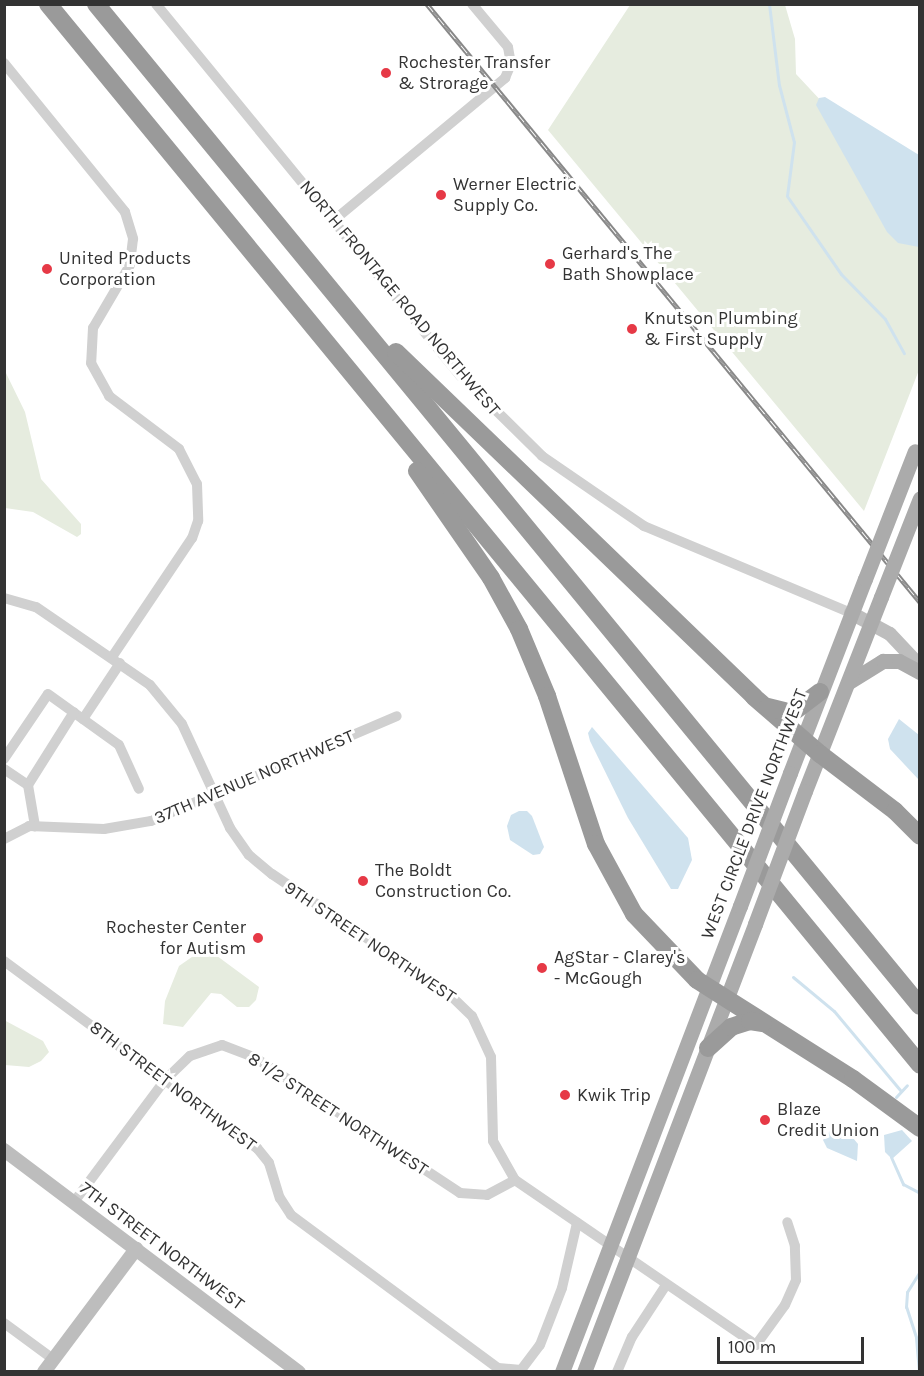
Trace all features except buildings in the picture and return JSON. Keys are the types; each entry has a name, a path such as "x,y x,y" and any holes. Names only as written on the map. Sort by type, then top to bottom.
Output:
{"highway":[{"path":"48,4 920,1065"},
{"path":"96,4 920,1006"},
{"path":"238,177 426,383 761,704 820,754 895,811 920,836"},
{"path":"337,357 472,550 514,621 547,696 596,844 614,883 645,929 709,988 853,1079 920,1128"},
{"path":"761,704 792,713 820,692"},
{"path":"708,1048 737,1025 765,1024"}],"main road":[{"name":"WEST CIRCLE DRIVE NORTHWEST","path":"562,1371 820,692 917,445"},
{"path":"584,1371 846,684 920,498"},
{"path":"846,684 883,661 899,661 920,672"}],"street":[{"name":"NORTH FRONTAGE ROAD NORTHWEST","path":"156,4 468,384 564,473 661,534 851,613"},
{"path":"333,221 505,78 511,64 508,47 472,4"},
{"path":"4,63 125,212 134,239 130,265 93,328 91,363 109,396 179,449 197,484 198,521 192,538 116,660 28,784 35,826"},
{"name":"9TH STREET NORTHWEST","path":"4,598 36,607 150,685 175,712 230,828 256,862 449,994 472,1016 491,1057 493,1141 515,1180 627,1259 756,1345 785,1305 796,1280 795,1246 786,1222"},
{"path":"851,613 871,621 899,642 920,666"},
{"path":"4,759 48,694 119,746 140,789"},
{"name":"37TH AVENUE NORTHWEST","path":"4,839 17,830 35,826 127,827 216,795 398,716"},
{"path":"4,769 28,784"},
{"name":"8TH STREET NORTHWEST","path":"4,961 264,1155 280,1198 291,1215 491,1364 521,1370"},
{"name":"8 1/2 STREET NORTHWEST","path":"165,1080 201,1049 222,1045 236,1048 460,1193 487,1195 515,1180"},
{"path":"74,1202 165,1080"},
{"name":"7TH STREET NORTHWEST","path":"4,1150 136,1249 282,1367 298,1371"},
{"path":"521,1370 540,1345 558,1297 577,1223"},
{"path":"44,1371 136,1249"},
{"path":"616,1371 632,1337 666,1285"},
{"path":"4,1323 53,1359"}],"shaded area":[{"path":"630,5 785,5 795,39 796,74 824,104 919,159 919,370 864,511 548,130"},
{"path":"4,369 25,412 41,479 81,524 81,534 77,537 33,512 5,508"},
{"path":"202,950 213,953 259,987 256,1000 249,1007 237,1007 221,994 211,993 183,1027 163,1024 165,1001 179,966"},
{"path":"4,1020 43,1041 49,1052 41,1061 29,1067 5,1065"}],"water":[{"path":"825,97 919,155 919,247 898,243 887,232 816,105 819,98"},
{"path":"899,719 919,735 919,780 890,749 888,739"},
{"path":"592,727 688,838 692,860 678,889 671,889 628,818 590,741 588,733"},
{"path":"519,811 527,811 532,816 544,847 540,854 533,855 510,840 507,826 511,815"},
{"path":"832,1128 840,1128 858,1144 857,1161 827,1148 823,1140"},
{"path":"902,1130 912,1141 892,1159 885,1152 884,1135"}],"waterway":[{"path":"769,4 779,85 794,142 787,196 841,274 885,319 904,353"},
{"path":"793,977 834,1011 900,1090"},
{"path":"896,1097 907,1085"},
{"path":"891,1157 903,1184 920,1193"},
{"path":"919,1372 916,1337 906,1307 907,1292 920,1271"}],"railway":[{"path":"427,4 920,602"}],"place":[{"name":"Rochester Transfer & Strorage","path":"386,73"},
{"name":"Werner Electric Supply Co.","path":"441,195"},
{"name":"Gerhard's The Bath Showplace","path":"550,264"},
{"name":"United Products Corporation","path":"47,269"},
{"name":"Knutson Plumbing & First Supply","path":"632,329"},
{"name":"The Boldt Construction Co.","path":"363,881"},
{"name":"Rochester Center for Autism","path":"258,938"},
{"name":"AgStar - Clarey's - McGough","path":"542,968"},
{"name":"Kwik Trip","path":"565,1095"},
{"name":"Blaze Credit Union","path":"765,1120"}]}
